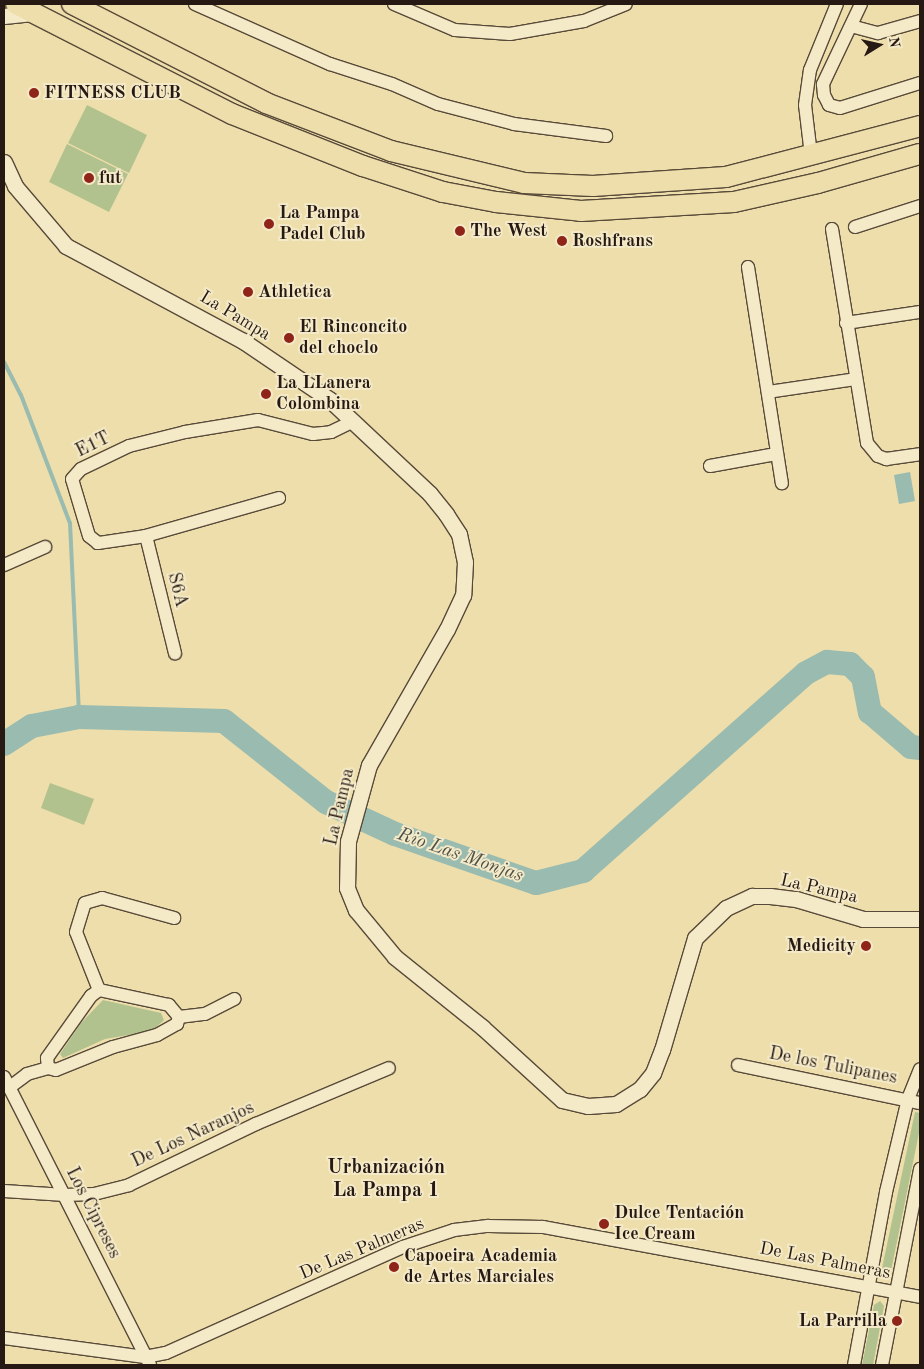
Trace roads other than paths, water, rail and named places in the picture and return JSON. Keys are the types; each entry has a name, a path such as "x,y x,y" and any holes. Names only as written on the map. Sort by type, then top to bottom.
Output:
{"main road":[{"path":"16,4 37,13 232,114 362,166 442,192 496,202 581,212 734,202 818,183 920,154"},
{"path":"72,4 266,103 391,151 524,183 593,186 726,177 920,126"},
{"path":"125,60 136,36"}],"street":[{"path":"195,4 330,64 392,84 438,104 514,124 606,136"},
{"path":"394,4 455,30 510,34 584,21 626,4"},
{"path":"811,155 805,105 810,70 837,4"},
{"path":"861,4 823,84 824,95 829,105 840,108 920,83"},
{"path":"4,16 37,13"},
{"path":"851,26 878,33 920,21"},
{"name":"La Pampa","path":"4,162 15,186 66,246 243,341 330,400 354,421 446,514 458,534 465,562 463,595 447,629 372,758 362,785 348,842 346,869 350,896 356,910 395,957 482,1027 562,1100 588,1106 616,1104 640,1089 653,1073 695,938 726,908 752,896 770,896 796,899 863,919 920,920"},
{"path":"855,227 920,206"},
{"path":"832,229 846,323 868,443 878,456 886,460 920,454"},
{"path":"748,267 782,483"},
{"path":"846,323 920,312"},
{"path":"768,392 856,379"},
{"name":"E1T","path":"279,498 146,536 93,542 72,479 76,472 129,446 185,432 258,420 313,434 331,432 354,421"},
{"path":"710,466 776,454"},
{"name":"S6A","path":"146,536 175,653"},
{"path":"4,565 45,547"},
{"path":"99,990 76,932 85,903 102,898 174,918"},
{"path":"7,1082 48,1068 56,1070 113,1047 157,1035 177,1024 178,1017 169,1005 99,990"},
{"path":"48,1068 47,1058 99,990"},
{"path":"178,1017 204,1014 234,999"},
{"name":"De los Tulipanes","path":"738,1065 914,1101"},
{"name":"De Los Naranjos","path":"4,1191 66,1195 94,1194 129,1185 256,1124 389,1068"},
{"path":"854,1365 886,1192 914,1101 920,1069"},
{"name":"Los Cipreses","path":"7,1082 66,1195 148,1361"},
{"path":"882,1365 920,1169"},
{"name":"De Las Palmeras","path":"4,1338 148,1361 180,1349 403,1247 454,1230 488,1226 543,1227 870,1286 920,1297"}],"water":[{"path":"910,472 915,501 899,504 894,475"}],"waterway":[{"path":"4,362 21,395 70,523 79,717"},
{"name":"Rio Las Monjas","path":"4,744 32,726 79,717 224,721 326,802 395,834 536,883 583,871 806,673 827,662 850,664 863,677 870,712 911,747 920,748"}],"place":[{"name":"FITNESS CLUB","path":"34,93"},
{"name":"fut","path":"89,178"},
{"name":"La Pampa Padel Club","path":"269,224"},
{"name":"The West","path":"460,231"},
{"name":"Roshfrans","path":"562,241"},
{"name":"Athletica","path":"248,292"},
{"name":"El Rinconcito del choclo","path":"289,338"},
{"name":"La LLanera Colombina","path":"266,394"},
{"name":"Medicity","path":"866,946"},
{"name":"Dulce Tentación Ice Cream","path":"604,1224"},
{"name":"Capoeira Academia de Artes Marciales","path":"394,1267"},
{"name":"La Parrilla","path":"897,1321"}],"district":[{"name":"Urbanización La Pampa 1","path":"386,1180"}]}
